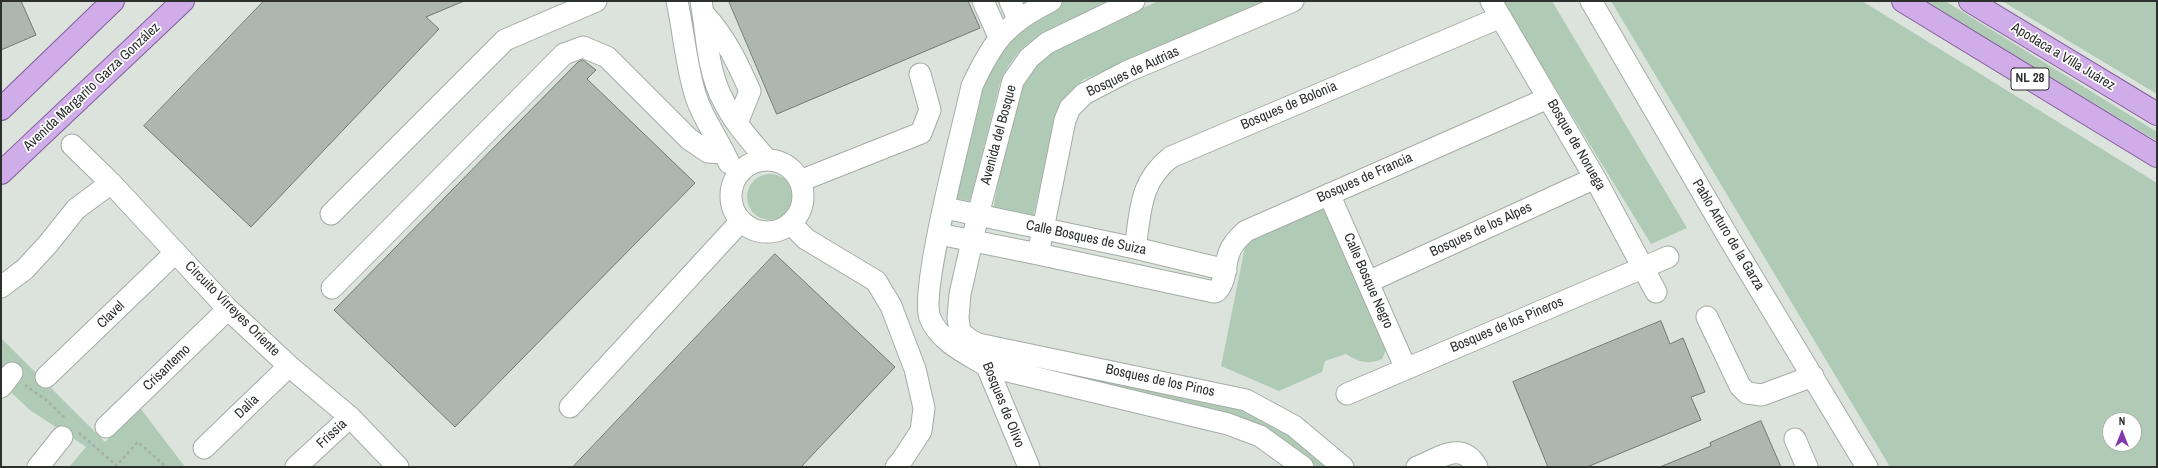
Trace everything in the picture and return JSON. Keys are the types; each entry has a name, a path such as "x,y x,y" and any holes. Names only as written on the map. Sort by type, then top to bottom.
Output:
{"main road":[{"path":"1,109 113,1"},
{"name":"Avenida Margarito Garza González","path":"1,174 183,1"},
{"name":"NL 28","path":"1903,1 2157,156"},
{"name":"Apodaca a Villa Juárez","path":"1970,1 2157,114"}],"street":[{"path":"331,214 505,40 596,1"},
{"path":"677,1 683,28 685,53 696,96 703,115 736,178"},
{"path":"983,1 999,37"},
{"path":"939,234 972,86 982,64 1014,10 1051,1"},
{"name":"Avenida del Bosque","path":"960,332 958,318 960,294 1005,106 1013,81 1021,68 1047,42 1134,1"},
{"name":"Bosques de Autrias","path":"1038,254 1042,228 1065,120 1070,108 1084,94 1126,72 1293,1"},
{"name":"Pablo Arturo de la Garza","path":"1591,1 1730,240 1867,467"},
{"path":"702,8 709,56 722,99 737,123 767,160"},
{"path":"702,8 729,46 750,91 737,123"},
{"name":"Bosque de Noruega","path":"1496,9 1595,178 1656,292"},
{"name":"Bosques de Bolonia","path":"1135,248 1145,192 1149,179 1170,157 1496,9"},
{"path":"332,288 564,54 583,47 607,57 689,139 708,152 724,153"},
{"path":"800,181 921,133 930,110 920,74"},
{"name":"Bosques de Francia","path":"1217,291 1223,282 1228,253 1235,241 1246,231 1548,98"},
{"name":"Circuito Virreyes Oriente","path":"72,145 111,183 175,254 228,309 289,366 350,417 398,467"},
{"path":"767,160 784,164 791,169 800,181 803,190 803,204 799,214 790,224 777,231 762,232 751,229 741,221 732,204 731,193 736,178 744,168 750,164 767,160"},
{"name":"Bosques de los Alpes","path":"1368,282 1595,178"},
{"path":"1,288 29,264 76,209 111,183"},
{"name":"Calle Bosque Negro","path":"1330,194 1406,369"},
{"name":"Calle Bosques de Suiza","path":"945,208 1135,248 1226,270"},
{"path":"570,408 741,221"},
{"path":"790,224 806,239 876,280 891,306 915,368 924,408 921,431 896,467"},
{"name":"Calle Bosques de Suiza","path":"939,234 1210,292 1217,291"},
{"name":"Bosques de los Pinos","path":"939,234 928,301 928,311 935,326 953,345 987,366 1228,424 1260,436 1303,467"},
{"name":"Clavel","path":"46,377 175,254"},
{"name":"Bosques de los Pineros","path":"1347,394 1668,257"},
{"name":"Crisantemo","path":"106,427 228,309"},
{"path":"1707,317 1740,386 1747,393 1762,395 1812,376"},
{"name":"Bosques de los Pinos","path":"960,332 978,344 1246,400 1294,426 1343,467"},
{"name":"Bosques de Olivo","path":"978,344 1029,467"},
{"name":"Dalia","path":"204,448 289,366"},
{"name":"Frissia","path":"296,467 350,417"},
{"path":"38,467 69,429"},
{"path":"1795,439 1807,467"},
{"path":"1417,467 1454,452 1464,452 1472,458 1477,467"}],"path":[{"path":"7,380 14,378 46,400 69,429 116,466 138,442 166,467"}],"green space":[{"path":"1066,1 1116,1 1048,30 1020,51 1009,65 1000,83 970,201 953,198 985,76 996,53 1043,11"},
{"path":"1159,1 1267,1 1083,80 1060,104 1033,217 993,209 1017,91 1024,77 1058,45"},
{"path":"1502,1 1552,1 1687,228 1651,244"},
{"path":"1611,1 1862,1 2157,183 2157,467 1890,467"},
{"path":"1923,1 1945,1 2157,132 2157,141"},
{"path":"2002,1 2157,1 2157,94"},
{"path":"770,174 783,178 789,184 793,197 789,210 783,216 770,220 757,216 751,210 747,197 751,184 757,178"},
{"path":"1325,201 1386,350 1382,359 1372,362 1359,361 1346,354 1325,361 1322,372 1279,391 1221,366 1247,237"},
{"path":"1,338 105,442 141,409 185,467 69,467 86,447 30,410 1,383"},
{"path":"996,353 1221,400 1275,423 1329,467 1317,467 1295,448 1259,426 1219,410 1001,364"}],"building":[{"path":"1,1 21,1 36,35 1,50"},
{"path":"264,1 464,1 426,17 439,29 251,227 144,126"},
{"path":"729,1 968,1 980,28 777,114"},
{"path":"583,60 596,70 587,79 695,183 455,427 334,310 578,62"},
{"path":"775,254 895,367 801,467 573,467"},
{"path":"1661,321 1670,344 1683,338 1705,392 1691,397 1701,420 1587,467 1548,467 1513,382"},
{"path":"1761,421 1781,467 1660,467 1711,446 1710,443"}]}
